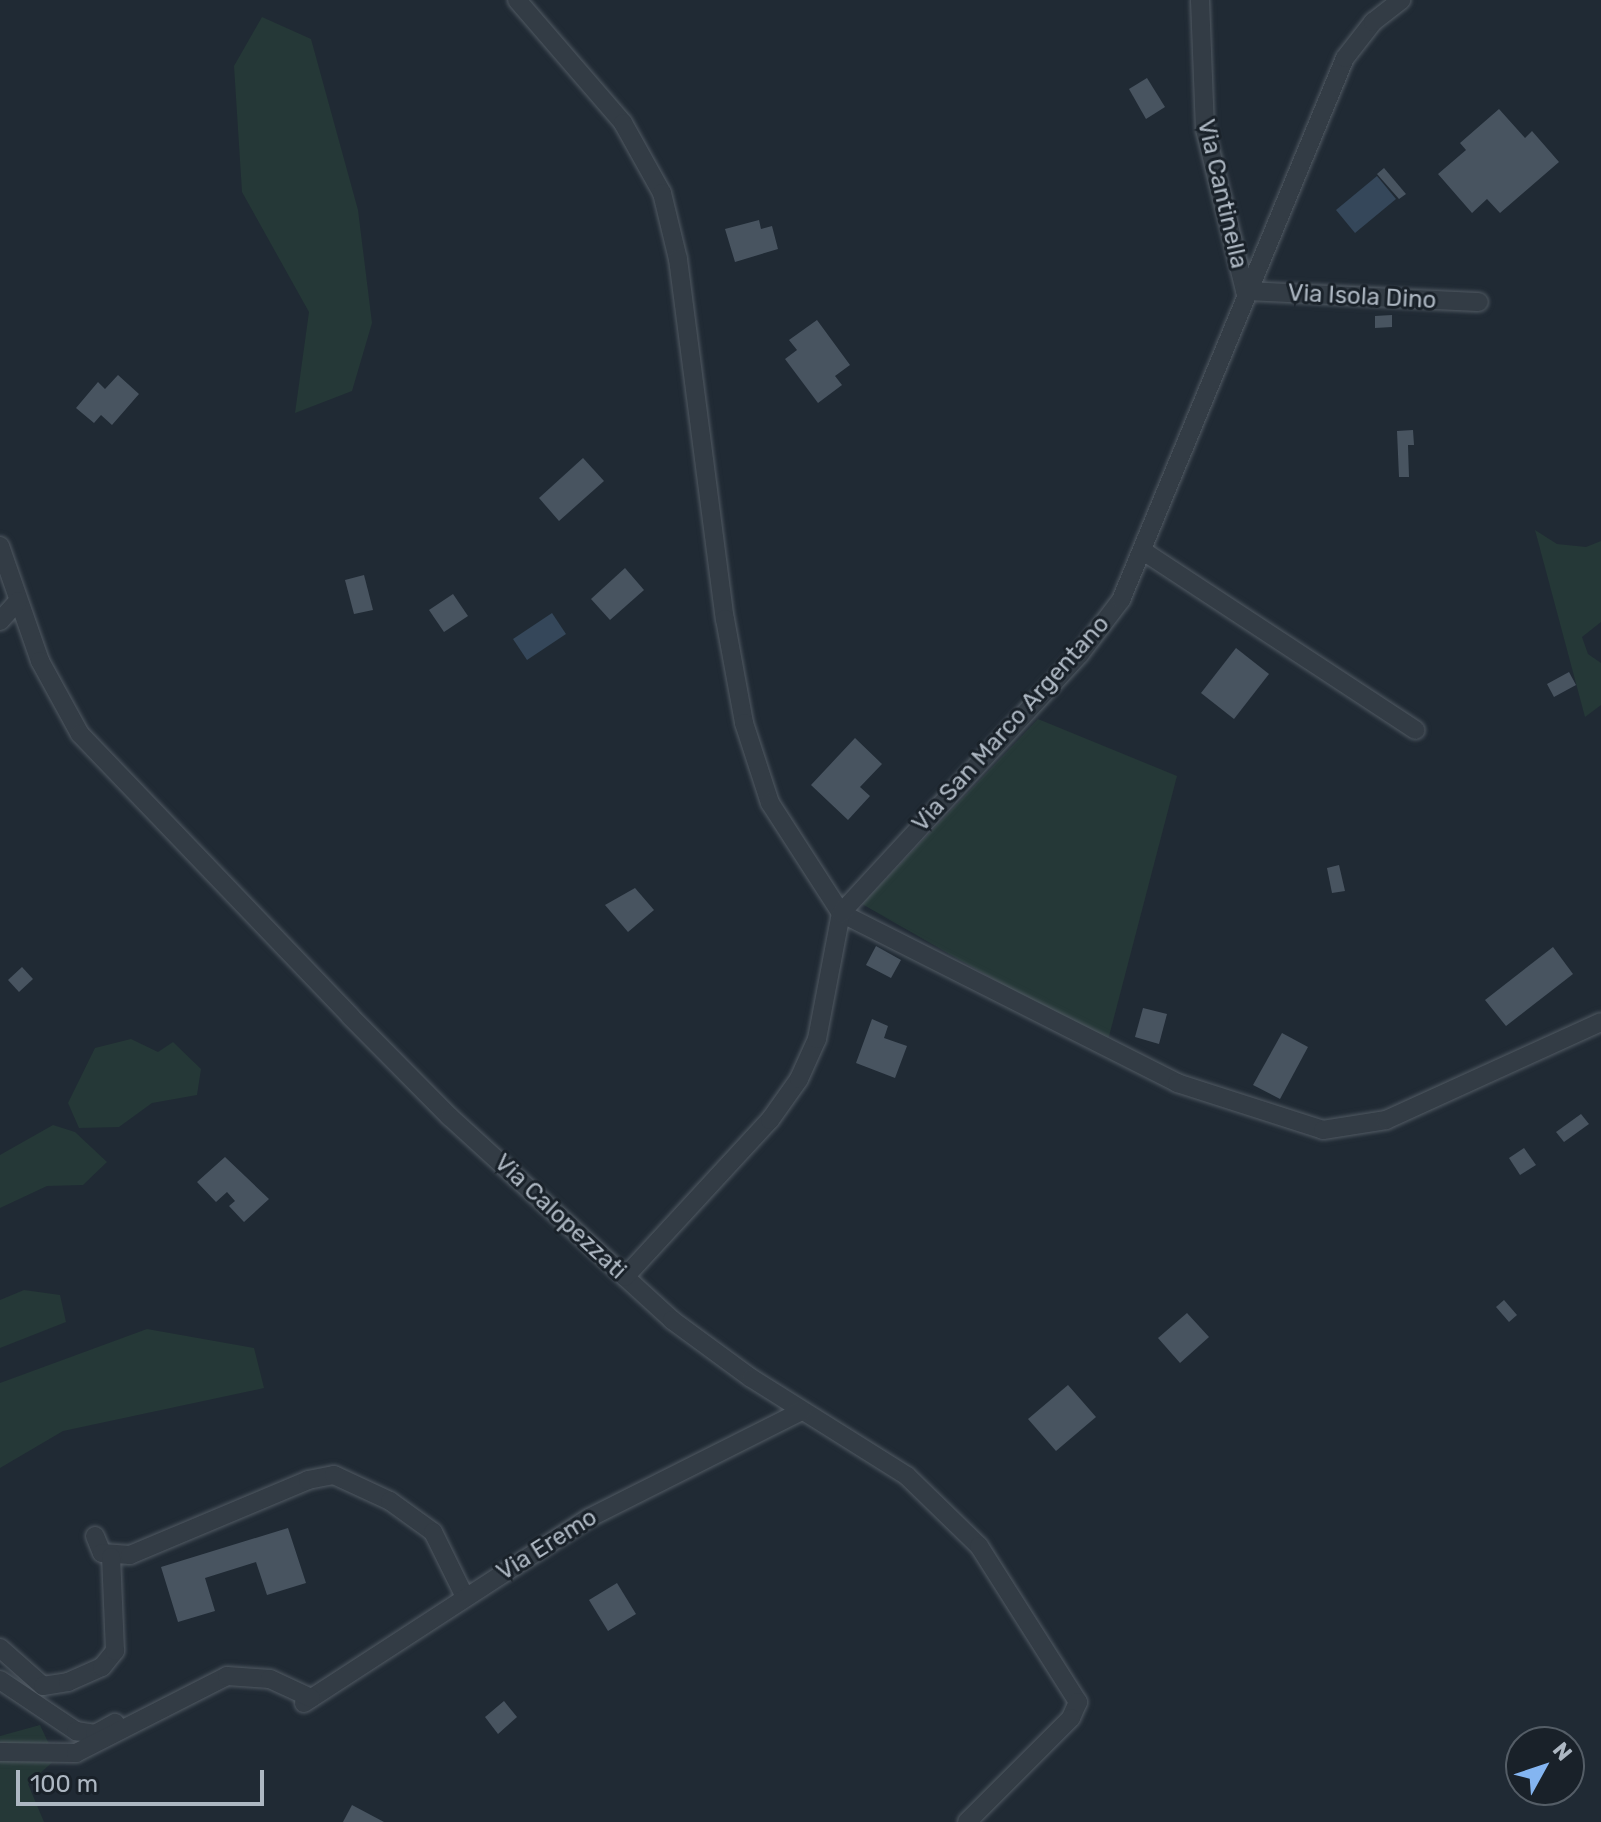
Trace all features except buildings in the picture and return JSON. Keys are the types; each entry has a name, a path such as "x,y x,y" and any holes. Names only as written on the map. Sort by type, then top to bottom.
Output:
{"street":[{"path":"517,0 623,123 662,193 678,259 725,619 744,723 770,803 841,913 1177,1083 1323,1130 1386,1120 1601,1022"},
{"name":"Via Cantinella","path":"1200,0 1207,146 1245,291"},
{"name":"Via San Marco Argentano","path":"841,913 1080,654 1121,600 1245,291 1345,58 1366,28 1401,0"},
{"name":"Via Isola Dino","path":"1245,291 1479,302"},
{"name":"Via Calopezzati","path":"0,546 51,687 88,744 421,1089 625,1277 709,1349 802,1411 898,1469 949,1511 1002,1577 1077,1695 1071,1718 967,1822"},
{"path":"1143,551 1415,730"},
{"path":"0,621 18,601"},
{"path":"625,1277 770,1120 799,1079 817,1039 841,913"},
{"name":"Via Eremo","path":"227,1676 270,1679 307,1701 465,1597 642,1488 802,1411"},
{"path":"95,1536 102,1553 111,1557 130,1555 308,1480 334,1475 390,1501 433,1532 465,1597"},
{"path":"0,1648 43,1686 68,1682 102,1667 115,1651 111,1557"},
{"path":"0,1680 76,1731 95,1734 189,1684 227,1676"},
{"path":"0,1752 76,1753 227,1676"}],"green space":[{"path":"262,17 311,39 358,210 372,323 352,391 295,413 309,312 242,192 234,66"},
{"path":"1535,530 1557,544 1586,547 1601,541 1601,622 1582,637 1588,654 1601,663 1601,705 1585,717"},
{"path":"1038,719 1177,776 1107,1044 862,904"},
{"path":"131,1039 158,1052 173,1042 201,1069 197,1095 152,1103 119,1127 79,1128 68,1103 95,1048"},
{"path":"53,1125 75,1132 107,1162 83,1185 47,1186 0,1208 0,1155"},
{"path":"24,1290 60,1295 66,1322 0,1348 0,1300"},
{"path":"147,1329 254,1348 264,1388 63,1431 0,1468 0,1383"},
{"path":"40,1725 56,1759 28,1784 44,1822 0,1822 0,1736"}],"water":[{"path":"1377,176 1396,199 1355,233 1336,210"},
{"path":"552,613 566,634 527,660 513,639"}]}
